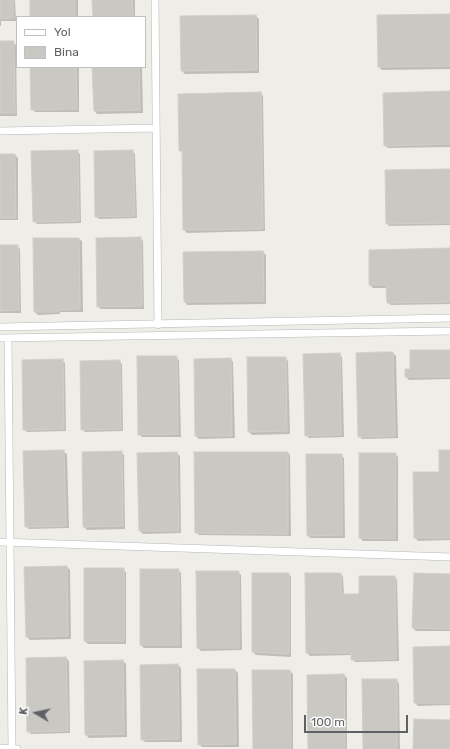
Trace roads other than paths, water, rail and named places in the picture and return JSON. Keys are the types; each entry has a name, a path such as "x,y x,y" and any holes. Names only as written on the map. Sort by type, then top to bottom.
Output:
{"street":[{"path":"155,0 158,325"},
{"path":"0,131 156,128"},
{"path":"0,327 450,318"},
{"path":"0,338 450,331"},
{"path":"8,338 12,748"},
{"path":"0,542 450,557"},
{"path":"0,748 17,749"}]}
